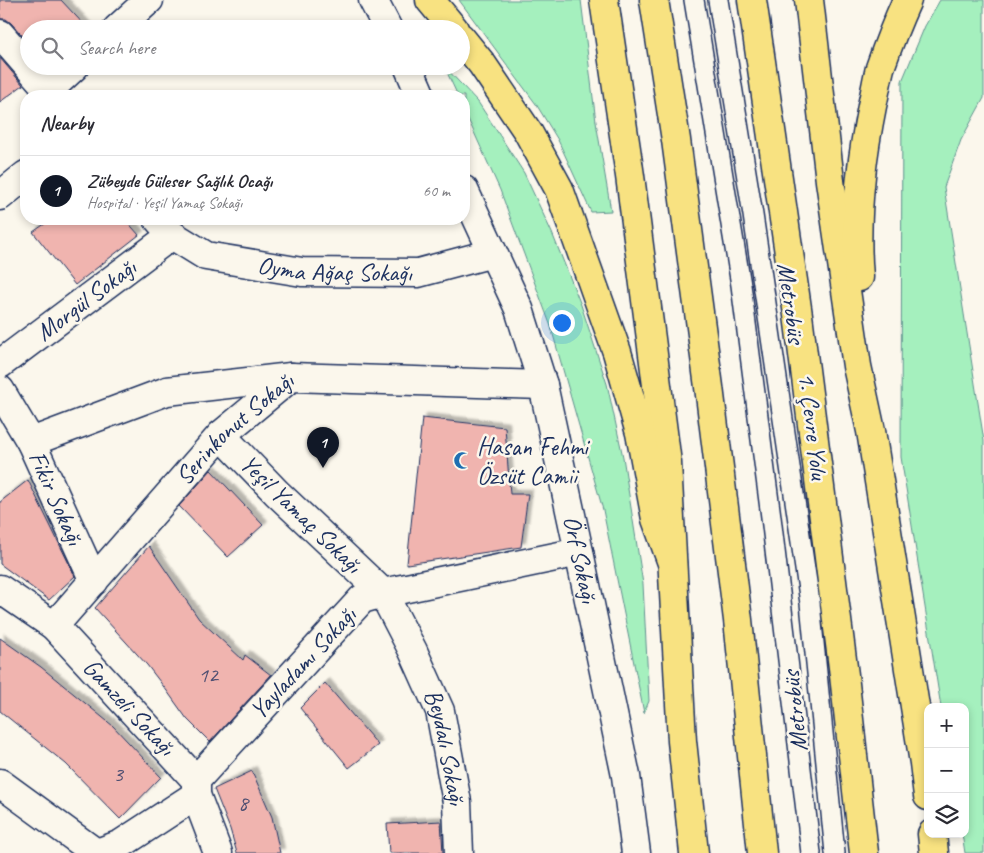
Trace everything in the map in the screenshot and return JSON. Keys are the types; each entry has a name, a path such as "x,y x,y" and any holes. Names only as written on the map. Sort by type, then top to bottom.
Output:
{"highway":[{"path":"430,0 447,20"},
{"path":"604,0 631,186 667,463 682,741 694,853"},
{"path":"654,0 676,140 710,397 738,620 762,853"},
{"name":"1. Çevre Yolu","path":"752,0 798,315 844,675 864,853"},
{"path":"809,0 842,266 857,366 871,431 928,793"},
{"path":"871,431 857,252 860,197 867,133 880,69 907,0"},
{"path":"470,49 528,132 559,189 617,352 640,433 656,519 672,563"},
{"path":"932,838 934,853"}],"street":[{"path":"127,20 148,0"},
{"path":"373,0 383,20"},
{"path":"0,34 20,57"},
{"path":"35,75 48,90"},
{"path":"54,90 67,75"},
{"path":"412,75 418,90"},
{"path":"0,196 20,181"},
{"name":"Örf Sokağı","path":"470,203 519,309 543,385 626,776 636,853"},
{"name":"Oyma Ağaç Sokağı","path":"165,227 206,256 302,272 418,273 493,253"},
{"name":"Morgül Sokağı","path":"0,364 165,227"},
{"path":"31,442 168,390 292,377"},
{"name":"Serinkonut Sokağı","path":"54,626 221,435 292,377 543,385"},
{"name":"Fikir Sokağı","path":"0,390 31,442 94,581"},
{"name":"Yeşil Yamaç Sokağı","path":"221,435 277,493 383,593"},
{"name":"Yayladamı Sokağı","path":"96,853 121,844 196,788 362,599 579,552"},
{"name":"Gamzeli Sokağı","path":"0,590 54,626 196,788 218,853"},
{"name":"Beydalı Sokağı","path":"383,593 440,711 457,802 459,853"},
{"path":"0,784 96,853"}],"lane":[{"name":"Metrobüs","path":"694,0 741,285 773,527 811,853"},
{"name":"Metrobüs","path":"718,0 753,215 810,604 835,853"}],"green space":[{"path":"459,0 581,0 596,122 611,211 591,212 558,140 536,104"},
{"path":"940,0 984,0 984,98 961,140 944,187 984,441 984,853 965,853 963,838 969,838 969,703 940,703 901,457 902,81 925,26"},
{"path":"448,75 452,75 467,90 455,90"},
{"path":"470,94 478,102 524,173 552,233 581,305 607,384 623,457 643,584 649,701 644,713 603,510 550,324 500,190 470,123"}],"building":[{"path":"0,0 61,0 80,20 20,20 20,33 6,19 0,19"},
{"path":"0,58 23,85 0,102"},
{"path":"43,225 130,225 139,235 75,285 33,232"},
{"name":"Hasan Fehmi Özsüt Camii","path":"422,418 505,427 510,494 528,494 521,547 407,564"},
{"path":"211,470 263,525 228,557 179,506"},
{"path":"28,480 75,576 49,600 0,564 0,502"},
{"path":"149,546 199,619 243,660 245,655 271,675 210,742 187,719 147,665 95,608"},
{"path":"0,638 41,667 113,726 161,777 120,819 66,764 0,711"},
{"path":"325,683 378,745 349,768 300,708"},
{"path":"252,771 272,817 280,853 237,853 230,829 214,789"},
{"path":"441,821 443,853 389,853 387,824"}],"place":[{"name":"Hasan Fehmi Özsüt Camii","path":"463,461"},
{"name":"Zübeyde Güleser Sağlık Ocağı","path":"323,468"}]}
